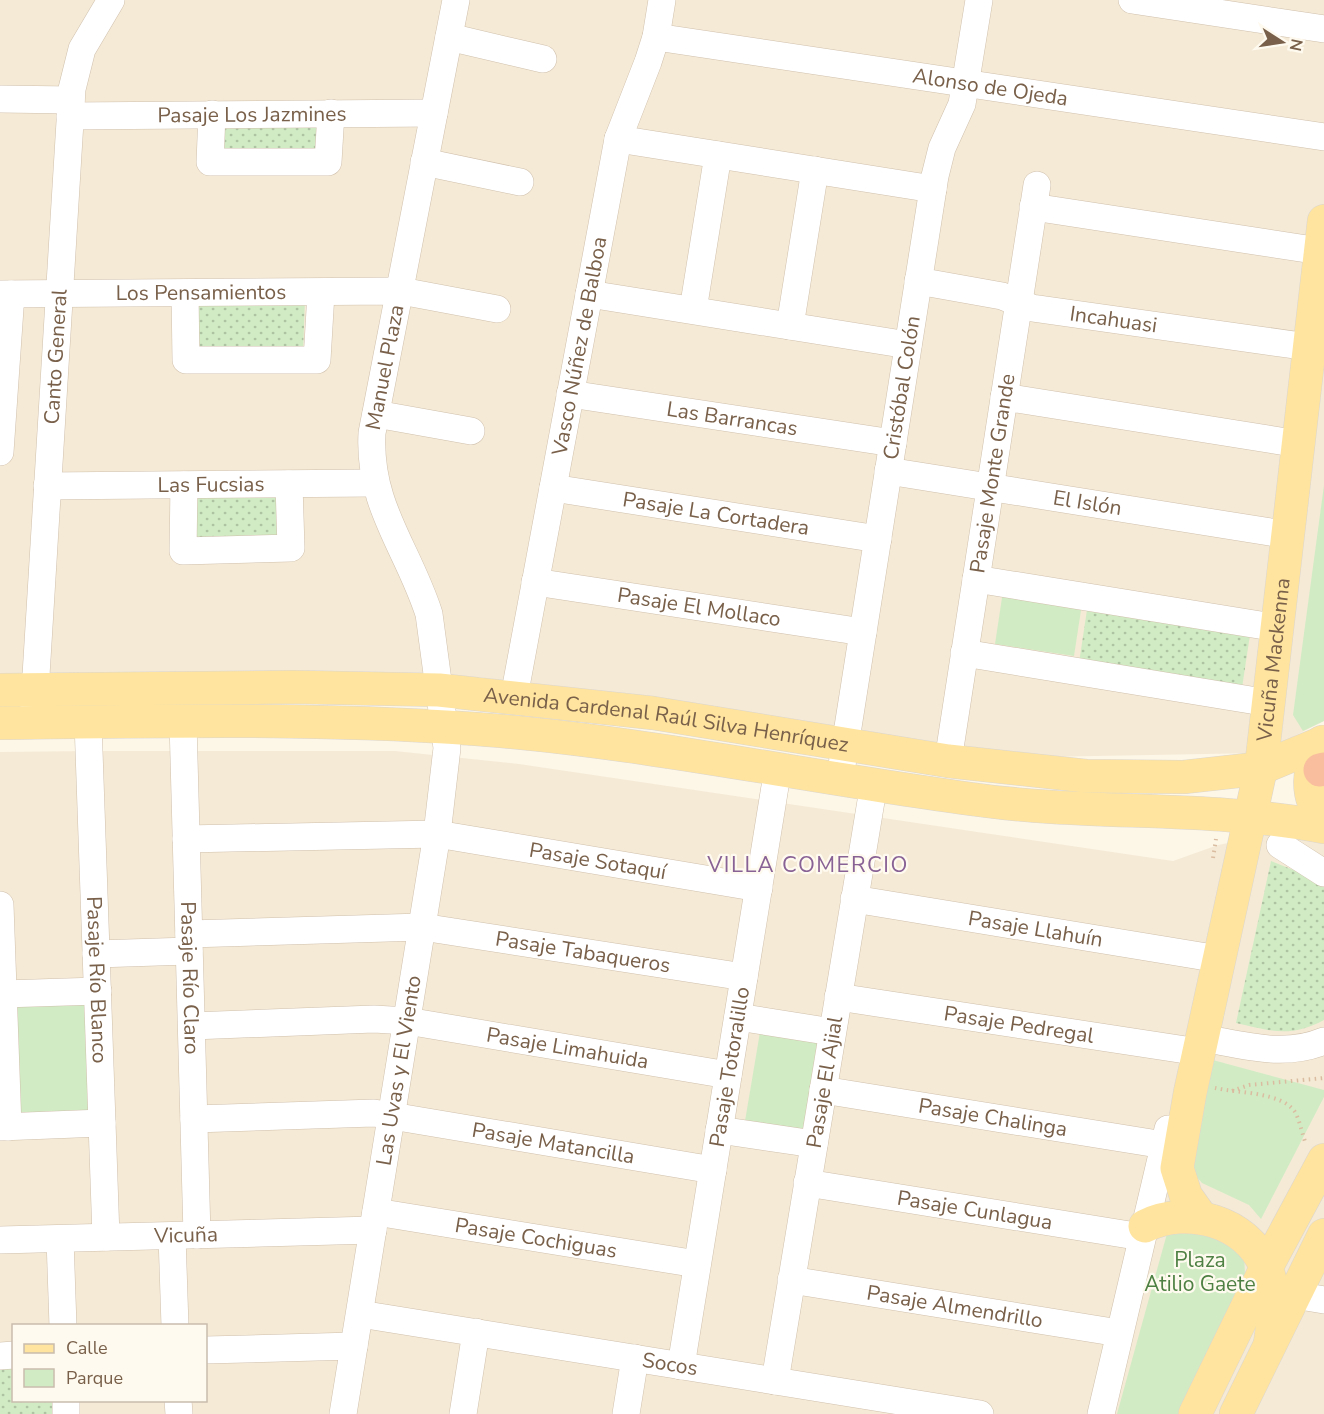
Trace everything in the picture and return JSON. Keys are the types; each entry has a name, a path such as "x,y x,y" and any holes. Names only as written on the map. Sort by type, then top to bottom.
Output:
{"main road":[{"name":"Vicuña Mackenna","path":"1171,1156 1191,1088 1219,959 1235,815 1261,768 1322,236"},
{"name":"Avenida Cardenal Raúl Silva Henríquez","path":"0,690 292,687 439,690 652,712 948,761 1049,773 1184,777 1261,768 1323,756"},
{"name":"Avenida Cardenal Raúl Silva Henríquez","path":"0,723 289,721 443,727 635,746 1033,806 1235,815 1324,827"},
{"path":"1323,756 1313,761 1310,781 1313,803 1324,819"},
{"path":"1171,1156 1186,1196 1201,1217 1235,1231 1254,1249 1266,1268 1274,1314 1270,1344"},
{"path":"1195,1414 1266,1268 1316,1156"},
{"path":"1151,1227 1201,1217"},
{"path":"1236,1414 1270,1344 1309,1297 1324,1235"}],"street":[{"name":"Canto General","path":"34,723 34,690 71,108 82,49 111,0"},
{"name":"Manuel Plaza","path":"443,727 429,614 413,573 388,521 374,483 371,451 376,414 456,0"},
{"name":"Vasco Núñez de Balboa","path":"514,697 618,139 656,37 662,0"},
{"name":"Cristóbal Colón","path":"840,778 933,189 942,148 962,105 979,0"},
{"path":"1132,0 1324,29"},
{"path":"449,37 543,59"},
{"name":"Alonso de Ojeda","path":"656,37 1324,136"},
{"name":"Pasaje Los Jazmines","path":"0,99 71,108 212,114 434,113"},
{"path":"212,114 210,162 328,162 331,113"},
{"path":"618,139 933,189"},
{"path":"693,310 718,154"},
{"path":"424,162 520,182"},
{"path":"790,326 815,170"},
{"name":"Pasaje Monte Grande","path":"948,761 1035,196 1322,236"},
{"name":"Incahuasi","path":"918,281 1002,296 1032,308 1309,347"},
{"name":"Los Pensamientos","path":"5,294 401,291 497,309"},
{"path":"185,293 186,360 317,360 321,292"},
{"path":"0,452 5,294"},
{"path":"589,294 908,345"},
{"name":"Las Barrancas","path":"570,394 893,443"},
{"path":"1004,397 1299,444"},
{"path":"376,414 471,431"},
{"name":"El Islón","path":"888,471 1288,535"},
{"name":"Las Fucsias","path":"47,486 374,483"},
{"path":"184,485 183,551 291,548 289,484"},
{"name":"Pasaje La Cortadera","path":"553,488 878,538"},
{"path":"976,579 1278,628"},
{"name":"Pasaje El Mollaco","path":"536,582 863,632"},
{"path":"964,653 1269,703"},
{"name":"Pasaje Río Blanco","path":"88,722 106,1237"},
{"name":"Pasaje Río Claro","path":"175,1324 194,1119 183,722"},
{"name":"Las Uvas y El Viento","path":"343,1414 437,834 447,748 443,727"},
{"name":"Pasaje Totoralillo","path":"681,1366 778,768"},
{"name":"Pasaje El Ajial","path":"775,1381 874,783"},
{"name":"Pasaje Sotaquí","path":"186,839 437,834 759,888"},
{"path":"1280,845 1324,873"},
{"name":"Pasaje Llahuín","path":"854,899 1219,959"},
{"path":"0,905 4,1127 102,1124"},
{"name":"Pasaje Tabaqueros","path":"96,954 189,943 422,927 744,977"},
{"path":"3,994 98,991"},
{"name":"Pasaje Pedregal","path":"838,997 1200,1045 1274,1050 1307,1048 1324,1041"},
{"path":"738,1017 832,1032"},
{"name":"Pasaje Limahuida","path":"192,1026 374,1019 407,1021 728,1075"},
{"name":"Pasaje Chalinga","path":"823,1090 1171,1156"},
{"name":"Pasaje Matancilla","path":"194,1119 358,1112 713,1170"},
{"path":"719,1130 814,1144"},
{"name":"Vicuña Mackenna","path":"1103,1414 1119,1333 1171,1156"},
{"name":"Pasaje Cunlagua","path":"807,1183 1151,1227"},
{"name":"Vicuña","path":"0,1240 184,1235 374,1221"},
{"name":"Pasaje Cochiguas","path":"374,1221 698,1264"},
{"name":"Vicuña Mackenna","path":"1103,1414 1136,1328 1151,1227"},
{"path":"60,1239 63,1324"},
{"name":"Pasaje Almendrillo","path":"791,1280 1119,1333"},
{"name":"Socos","path":"360,1314 775,1381 832,1402 980,1414"},
{"path":"463,1414 476,1332"},
{"path":"207,1350 354,1346"},
{"path":"626,1414 635,1358"}],"path":[{"path":"1211,868 1235,815"},
{"path":"1231,1092 1248,1085 1324,1078"},
{"path":"1191,1088 1276,1098 1289,1106 1296,1114 1316,1156"}],"shaded area":[{"path":"0,0 1324,0 1324,721 1261,753 1041,757 479,677 0,679"},
{"path":"395,751 519,764 1173,861 1218,845 1324,824 1324,1414 0,1414 0,752"}],"green space":[{"path":"224,118 323,119 322,154 223,153"},
{"path":"197,297 305,299 303,353 195,351"},
{"path":"1324,485 1324,721 1303,731 1293,715"},
{"path":"196,497 280,497 280,549 196,549"},
{"path":"1003,591 1082,604 1074,656 995,644"},
{"path":"1088,603 1251,628 1242,688 1079,663"},
{"path":"1271,861 1316,879 1324,885 1324,1020 1312,1026 1291,1031 1271,1030 1236,1023"},
{"path":"85,1002 90,1113 17,1116 12,1005"},
{"path":"761,1026 819,1035 803,1131 745,1121"},
{"path":"1209,1059 1324,1090 1324,1097 1261,1219 1249,1205 1202,1183 1189,1168"},
{"name":"Plaza Atilio Gaete","path":"1189,1226 1244,1253 1245,1275 1178,1414 1117,1414 1168,1230"},
{"path":"12,1365 12,1402 59,1402 60,1414 0,1414 0,1366"}],"district":[{"name":"VILLA COMERCIO","path":"808,864"}]}
